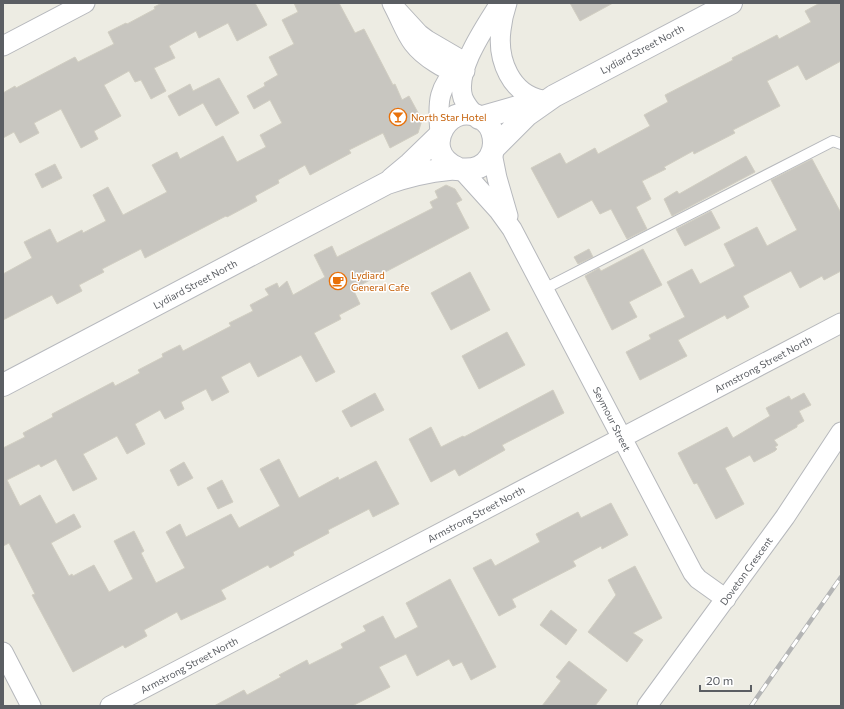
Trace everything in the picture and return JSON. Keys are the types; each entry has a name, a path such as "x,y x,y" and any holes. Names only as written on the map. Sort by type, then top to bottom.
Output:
{"street":[{"path":"3,46 85,3"},
{"path":"463,64 463,98 468,108 492,130 494,139 493,150 489,159 478,167 468,170 459,169 449,164 441,154 439,145 440,96 443,87 463,64 500,3"},
{"path":"507,3 500,37 501,50 505,66 511,79 521,91 530,97 548,98"},
{"name":"Lydiard Street North","path":"493,150 527,115 548,98 731,3"},
{"path":"394,6 406,32 418,50 434,61 463,64"},
{"name":"Lydiard Street North","path":"478,117 548,98"},
{"path":"440,134 446,123 455,117 465,114 478,117"},
{"name":"Lydiard Street North","path":"3,385 387,183 406,168 440,134"},
{"name":"Seymour Street","path":"493,150 497,178 512,229"},
{"name":"Lydiard Street North","path":"387,183 418,174 459,169"},
{"name":"Seymour Street","path":"459,169 499,211 512,229 693,573 698,579 726,599"},
{"name":"Armstrong Street North","path":"110,706 841,323"},
{"name":"Doveton Crescent","path":"646,706 785,517 841,432"},
{"path":"3,652 31,706"}],"lane":[{"path":"544,289 833,141 841,144"}],"building":[{"path":"162,3 255,3 267,25 237,41 228,23 199,38 196,31 169,46 175,58 154,68 166,91 151,99 141,80 135,82 129,71 104,85 121,116 94,131 98,139 81,148 61,109 34,123 39,133 20,143 14,132 3,138 3,93 15,86 16,88 75,57 78,62 114,44 108,32 155,9 154,7"},
{"path":"294,3 339,3 355,33 364,29 393,85 395,84 402,100 409,96 422,120 418,133 390,148 383,133 349,150 351,153 310,175 305,165 278,180 279,183 255,196 257,201 227,217 226,216 145,258 141,249 102,269 104,272 79,285 82,291 57,304 52,295 3,320 3,274 32,258 24,242 50,229 57,243 82,230 83,233 106,221 93,195 108,187 123,215 167,192 152,165 177,152 180,159 223,136 237,162 266,147 260,135 282,123 270,100 254,109 247,96 265,86 264,83 278,75 269,57 294,44 282,20 298,12"},
{"path":"570,3 613,3 580,21"},
{"path":"820,3 841,3 841,61 806,80 798,65 767,81 780,106 733,130 735,133 694,154 693,151 664,167 666,169 642,181 651,199 636,207 647,229 627,239 611,209 600,214 592,200 558,218 531,168 560,153 566,164 595,148 598,154 650,126 644,115 668,102 665,95 733,60 732,58 777,35 779,39 811,22 805,11"},
{"path":"219,78 239,113 216,126 203,103 179,116 168,96 190,84 193,91"},
{"path":"746,156 755,172 672,216 664,199 677,191 679,194"},
{"path":"812,159 841,213 841,271 824,280 822,276 800,288 791,271 743,296 749,307 727,319 725,315 678,340 687,356 640,380 626,352 651,339 649,335 685,317 667,282 692,269 700,284 735,266 724,244 757,227 767,246 797,230 771,180"},
{"path":"55,164 62,178 42,188 35,174"},
{"path":"446,185 455,189 462,200 456,203 469,228 353,289 360,304 339,315 341,319 314,333 335,372 316,382 301,355 258,377 250,362 221,377 229,392 212,401 206,389 181,402 184,409 165,419 160,410 135,424 145,444 127,454 117,436 83,454 97,479 73,491 56,459 41,467 39,464 7,480 20,506 40,495 56,524 74,514 81,527 51,543 69,576 72,574 73,576 94,565 109,592 133,579 114,541 134,531 144,551 141,553 156,583 185,568 166,532 180,524 186,537 231,514 239,528 280,506 260,469 279,459 299,498 338,477 339,480 376,461 399,504 373,517 369,509 328,530 329,533 293,552 294,555 270,568 268,565 221,590 226,599 181,620 177,612 144,630 147,636 125,648 123,645 73,672 32,595 35,594 9,543 3,546 3,448 25,437 23,433 53,417 52,414 113,382 115,386 140,373 138,370 163,357 162,354 180,345 183,351 231,326 229,323 253,311 250,305 269,295 265,289 277,283 279,288 287,281 293,295 325,277 314,255 332,246 337,257 433,208 430,202 438,198 435,191"},
{"path":"711,211 720,228 685,246 676,229"},
{"path":"589,249 593,257 578,264 574,257"},
{"path":"643,249 662,285 629,302 637,317 612,330 585,276 599,268 601,271"},
{"path":"470,272 490,310 451,330 431,293"},
{"path":"507,332 525,365 479,389 462,356"},
{"path":"553,390 564,413 502,445 505,450 459,476 455,469 431,482 409,439 431,427 441,447 463,436 464,437"},
{"path":"375,393 384,410 351,427 342,411"},
{"path":"804,393 811,405 799,411 804,421 797,425 797,427 774,440 778,445 775,447 777,449 775,451 754,462 750,455 725,468 744,504 716,519 697,483 694,484 678,453 727,427 733,438 770,416 766,408 789,396 791,400"},
{"path":"184,462 193,478 178,486 170,470"},
{"path":"222,480 233,502 218,509 207,488"},
{"path":"611,503 628,535 602,549 601,546 573,561 576,566 512,599 516,607 499,616 473,568 491,559 495,566 540,542 536,534 578,512 581,518"},
{"path":"635,566 662,618 633,633 643,640 627,662 588,632 616,595 608,580"},
{"path":"450,579 496,667 471,680 462,662 453,666 449,659 417,676 406,654 379,667 390,687 352,706 214,706 244,690 247,695 281,677 279,675 307,660 309,665 343,648 341,644 366,631 363,626 383,616 395,639 418,627 406,603"},
{"path":"551,610 577,630 566,645 540,625"},
{"path":"569,661 607,690 595,706 542,706 561,681 556,677"}],"railway":[{"path":"751,706 841,577"}],"place":[{"name":"North Star Hotel","path":"398,117"},
{"name":"Lydiard General Cafe","path":"338,281"}]}
